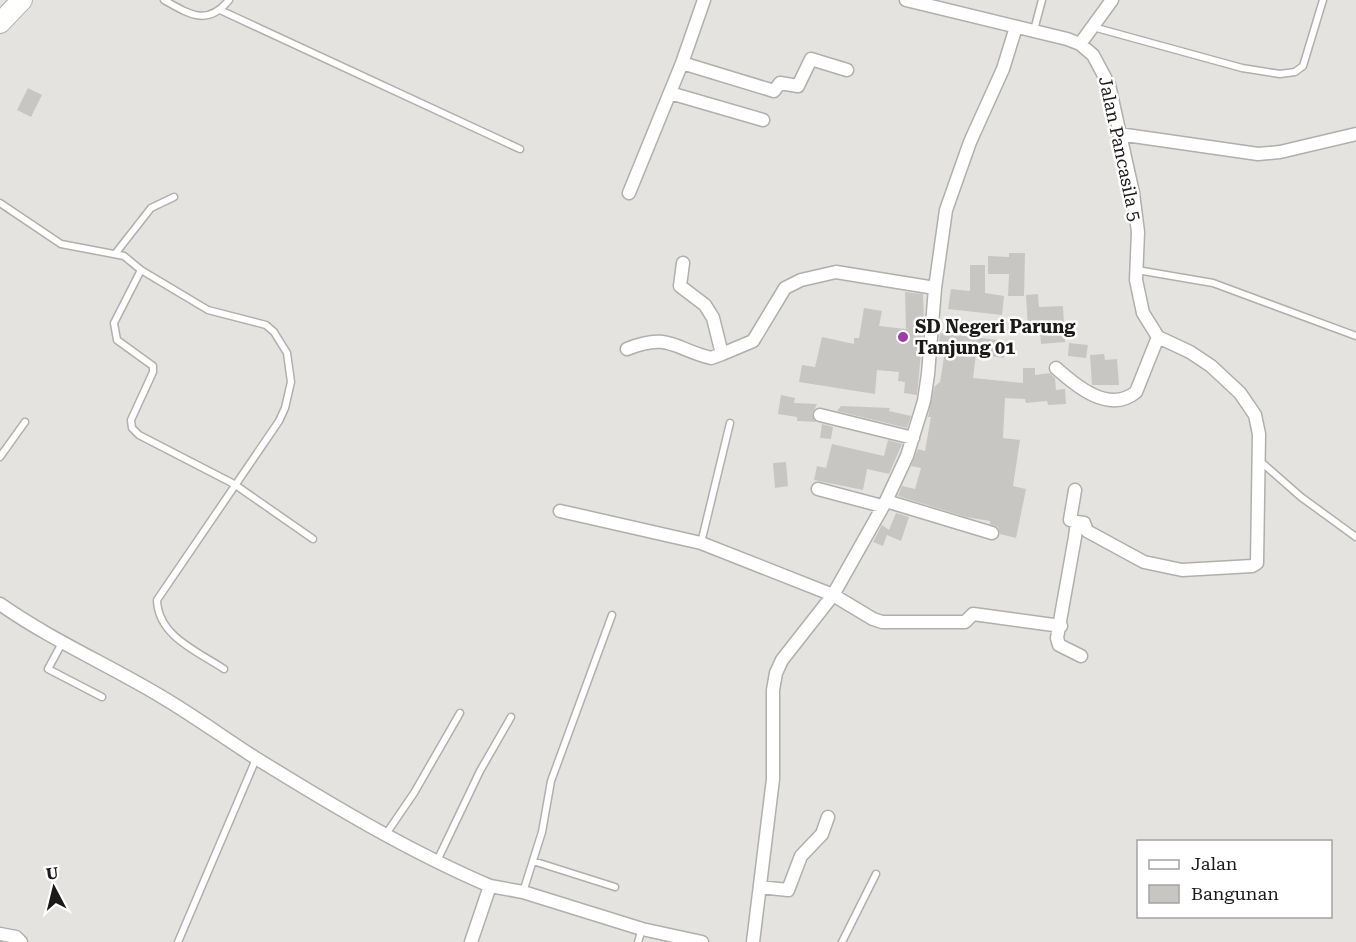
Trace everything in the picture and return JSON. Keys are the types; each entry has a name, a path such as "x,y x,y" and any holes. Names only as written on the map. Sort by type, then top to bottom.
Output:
{"main road":[{"path":"0,23 22,0"}],"street":[{"path":"629,193 682,63 704,0"},
{"path":"906,0 1034,30 1080,44 1112,0"},
{"path":"753,942 773,779 773,690 776,673 782,660 833,595 907,456 924,401 935,288 946,210 970,142 1003,69 1016,27"},
{"name":"Jalan Pancasila 5","path":"1080,44 1093,55 1105,74 1133,193 1138,232 1136,270 1143,313 1158,337"},
{"path":"682,63 774,91 780,83 798,86 811,59 847,70"},
{"path":"670,93 763,120"},
{"path":"1119,134 1258,154 1280,152 1356,134"},
{"path":"683,263 680,286 705,305 713,318 722,354"},
{"path":"627,349 645,342 660,341 679,345 711,358 722,354 753,341 785,288 809,277 836,272 935,288"},
{"path":"1056,368 1080,388 1101,399 1132,395 1136,392 1158,337 1206,363 1240,393 1255,415 1259,434 1257,563 1252,566 1182,570 1144,562 1087,531 1084,523 1070,520 1075,490"},
{"path":"820,415 912,438"},
{"path":"819,489 884,503 992,533"},
{"path":"560,511 701,543 833,595 882,622 965,622 973,614 1061,626"},
{"path":"1077,522 1061,626 1057,638 1059,645 1081,656"},
{"path":"1,607 62,644 163,697 256,758 436,862 490,886 523,892 642,929 702,942"},
{"path":"760,887 781,891 790,888 801,856 822,834 828,817"},
{"path":"471,942 490,886"},
{"path":"0,934 16,937 21,942"}],"lane":[{"path":"164,0 191,15 202,17 220,10 229,0"},
{"path":"1034,30 1042,0"},
{"path":"1093,27 1242,68 1280,74 1295,72 1303,66 1323,0"},
{"path":"220,10 520,149"},
{"path":"116,254 151,208 174,197"},
{"path":"0,202 61,244 124,256 141,270 208,310 266,325 282,341 290,367 291,382 285,408 279,421 157,600 157,611 174,637 224,669"},
{"path":"141,270 114,323 117,340 153,366 130,425 139,435 234,484 313,539"},
{"path":"1136,270 1213,283 1356,336"},
{"path":"0,457 25,422"},
{"path":"701,543 730,423"},
{"path":"1259,461 1301,497 1356,537"},
{"path":"523,892 542,832 551,781 612,615"},
{"path":"62,644 48,669 102,698"},
{"path":"386,835 414,793 460,713"},
{"path":"436,862 480,771 511,717"},
{"path":"178,942 256,758"},
{"path":"533,861 615,887"},
{"path":"842,942 876,874"},
{"path":"638,942 642,929"}],"building":[{"path":"28,88 42,95 31,117 17,110"},
{"path":"1009,253 1025,253 1024,296 1008,296 1009,274 988,274 988,256 1009,257"},
{"path":"970,265 985,265 985,293 1004,296 1002,315 948,309 951,289 970,291"},
{"path":"905,292 923,294 924,322 917,395 904,393 905,382 898,381 899,372 877,370 875,394 799,382 802,365 815,367 822,337 854,344 854,338 859,338 864,308 882,311 879,326 906,329"},
{"path":"1038,294 1039,307 1063,306 1065,342 1041,344 1040,330 1028,330 1026,295"},
{"path":"940,333 1006,341 1004,358 976,354 973,378 1023,383 1023,368 1035,368 1035,375 1050,373 1055,378 1056,390 1065,389 1066,404 1048,405 1047,401 1026,403 1025,399 1005,398 1003,438 1020,440 1013,486 1026,489 1016,538 1000,534 998,527 990,524 990,521 966,517 898,496 902,486 915,489 921,468 911,466 918,449 925,451 934,387 940,382 945,351 938,350"},
{"path":"1069,343 1088,345 1086,358 1068,356"},
{"path":"1104,354 1105,360 1117,359 1119,385 1092,385 1090,355"},
{"path":"781,395 795,398 794,403 817,404 812,414 816,422 797,421 797,417 778,414"},
{"path":"841,406 890,408 889,411 911,416 907,428 837,411"},
{"path":"822,424 833,427 831,439 820,438"},
{"path":"888,440 902,444 889,474 867,469 863,490 814,480 817,466 826,468 832,444 884,456"},
{"path":"786,462 788,486 775,488 773,463"},
{"path":"896,513 909,517 901,541 887,535 883,546 873,542 882,525 889,530"}],"place":[{"name":"SD Negeri Parung Tanjung 01","path":"903,337"}]}
